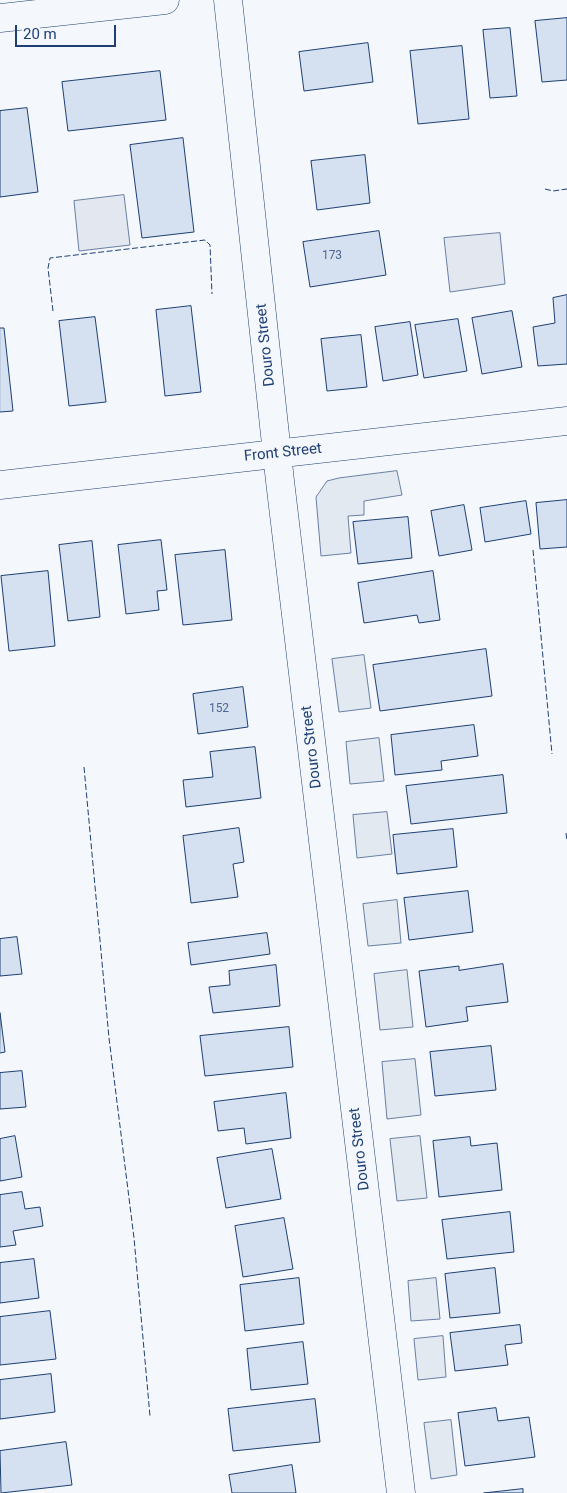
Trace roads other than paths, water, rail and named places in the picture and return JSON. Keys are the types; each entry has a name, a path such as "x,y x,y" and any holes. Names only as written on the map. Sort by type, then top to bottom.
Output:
{"street":[{"path":"0,18 164,0"},
{"name":"Douro Street","path":"228,0 277,454 401,1493"},
{"name":"Front Street","path":"0,485 567,421"}]}
